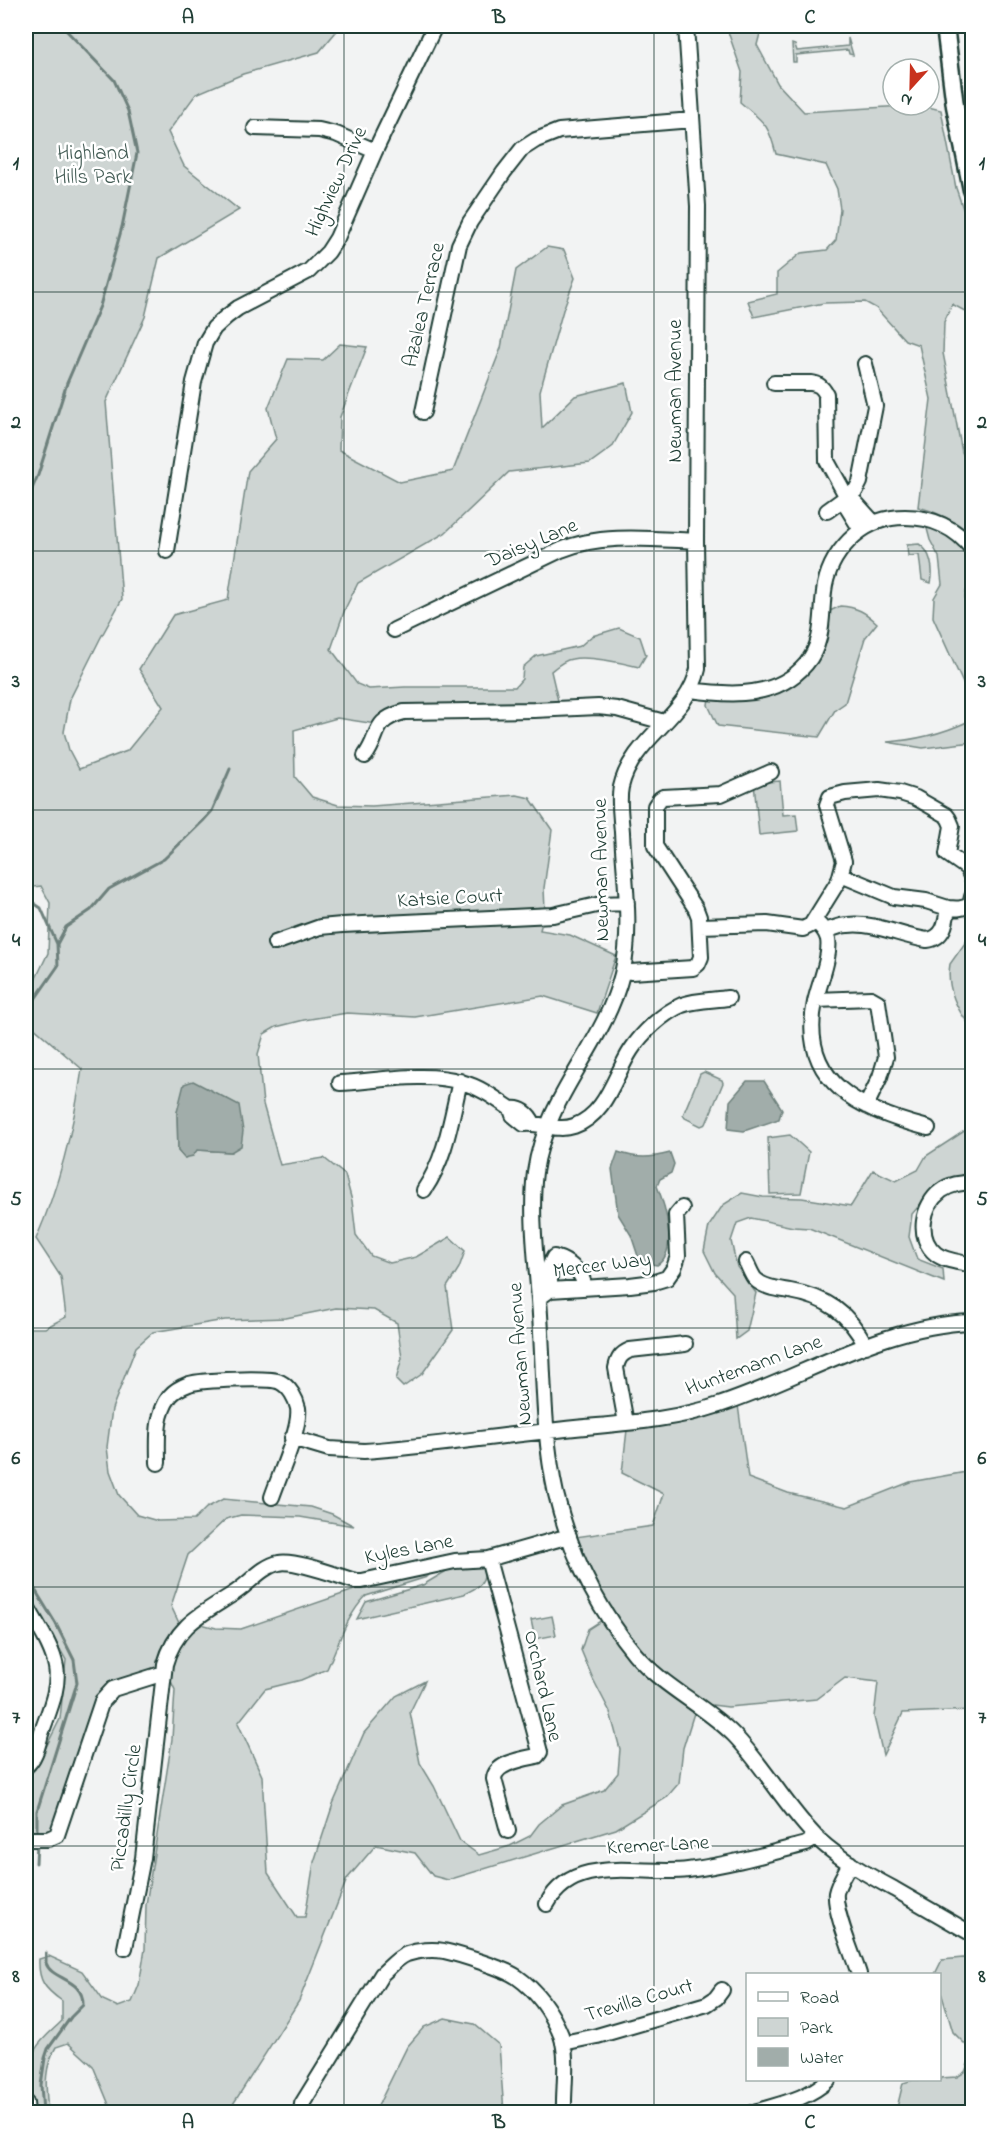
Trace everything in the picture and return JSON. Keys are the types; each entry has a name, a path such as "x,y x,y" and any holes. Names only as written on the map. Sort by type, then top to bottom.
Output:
{"main road":[{"path":"945,26 956,113 972,190"}],"street":[{"name":"Highview Drive","path":"167,551 194,382 205,343 219,322 238,308 298,278 322,259 337,238 375,151 435,26"},
{"name":"Newman Avenue","path":"686,26 698,206 696,541 699,661 696,680 691,690 632,760 626,771 620,790 627,903 623,970 617,992 606,1017 539,1125 534,1193 544,1294 547,1431 556,1492 569,1536 585,1576 598,1600 643,1663 684,1698 733,1734 817,1838 850,1863 972,1934"},
{"name":"Azalea Terrace","path":"423,412 459,245 470,222 504,171 522,149 558,131 692,120"},
{"path":"255,128 319,130 336,134 375,151"},
{"path":"827,511 848,499 860,482 874,406 865,364"},
{"path":"774,383 811,383 817,384 824,390 826,394 827,461 848,499 848,509 861,530"},
{"path":"848,499 856,503 874,523"},
{"path":"691,690 716,694 763,691 790,678 806,664 819,640 823,620 825,585 829,570 847,543 861,530 874,523 900,517 930,520 955,532 972,549"},
{"name":"Daisy Lane","path":"394,630 580,542 616,539 696,541"},
{"path":"365,756 370,750 375,731 382,722 404,712 598,707 617,709 664,722"},
{"path":"623,970 632,972 693,968 701,957 700,926 696,909 655,846 655,806 660,799 721,794 771,772"},
{"path":"700,926 767,924 808,928 841,875 844,861 828,811 828,801 838,794 879,790 900,793 916,798 946,815 952,826 947,854 966,868 972,878"},
{"path":"841,875 894,897 926,901 948,908 966,907 970,905 972,897"},
{"name":"Katsie Court","path":"275,943 300,933 331,926 553,915 592,905 627,903"},
{"path":"825,931 845,925 857,925 894,931 921,939 932,939 943,930 948,908"},
{"path":"814,921 825,931 828,940 811,1035 820,1062 841,1090 866,1106 894,1119 928,1128"},
{"path":"340,1083 414,1078 444,1078 460,1081 484,1091 511,1109 515,1108 528,1113 539,1125 573,1127 595,1112 607,1097 630,1052 639,1040 672,1010 685,1004 728,998"},
{"path":"816,1000 871,998 878,1002 886,1057 866,1106"},
{"path":"424,1190 435,1174 441,1158 460,1081"},
{"path":"972,1182 953,1185 936,1195 928,1208 924,1232 926,1241 937,1254 972,1265"},
{"name":"Mercer Way","path":"544,1294 654,1282 667,1278 676,1264 676,1215 682,1208"},
{"path":"544,1294 554,1257 565,1262 580,1274 585,1282 584,1288"},
{"path":"746,1262 756,1279 767,1286 813,1296 832,1305 851,1321 866,1346"},
{"name":"Huntemann Lane","path":"292,1438 329,1449 364,1451 658,1420 719,1405 866,1346 917,1329 955,1322 972,1322"},
{"path":"626,1423 616,1368 623,1353 685,1344"},
{"path":"158,1463 158,1425 165,1404 175,1391 192,1383 264,1379 283,1383 297,1405 298,1419 272,1497"},
{"name":"Kyles Lane","path":"164,1673 173,1642 190,1621 279,1562 292,1562 355,1581 380,1578 455,1561 488,1559 569,1536"},
{"name":"Orchard Lane","path":"488,1559 540,1752 498,1769 495,1774 494,1779 508,1831"},
{"path":"26,1604 52,1654 56,1668 54,1692 47,1716 33,1758 26,1766"},
{"path":"27,1839 48,1839 57,1835 106,1694 113,1689 164,1673"},
{"name":"Piccadilly Circle","path":"125,1948 143,1858 164,1673"},
{"name":"Kremer Lane","path":"547,1904 559,1887 588,1872 688,1870 806,1845 817,1838"},
{"path":"850,1863 841,1879 836,1895 837,1908 859,1973"},
{"path":"301,2112 302,2104 382,1974 408,1954 425,1950 444,1951 516,1976 535,1993 552,2016 563,2043 564,2112"},
{"name":"Trevilla Court","path":"563,2043 597,2036 707,2004 722,1990"},
{"path":"754,2112 805,2097 826,2081"},
{"path":"26,2103 27,2112"}],"green space":[{"name":"Highland Hills Park","path":"26,26 341,26 319,52 243,74 196,94 168,132 184,166 239,210 159,258 145,317 106,402 122,599 70,699 64,732 69,750 79,769 127,751 163,707 139,669 173,615 228,600 248,471 276,439 268,408 288,359 323,360 340,344 367,347 340,417 339,450 400,482 453,471 501,348 516,270 547,247 564,250 575,278 563,310 540,391 542,428 575,396 626,383 632,412 612,447 590,463 509,472 445,533 358,583 345,609 331,649 357,684 369,689 515,687 522,679 523,667 536,656 580,646 592,636 619,628 640,637 646,655 639,667 586,658 563,662 551,671 559,705 449,708 376,724 337,718 294,730 295,777 312,797 338,805 372,806 517,795 530,798 552,830 544,888 545,911 540,930 570,935 616,956 597,1013 543,996 415,1017 347,1013 276,1027 264,1034 258,1054 263,1104 280,1165 324,1158 345,1175 352,1201 356,1235 371,1256 390,1263 416,1257 450,1237 465,1251 459,1268 447,1287 453,1330 422,1374 403,1387 396,1380 402,1358 397,1323 374,1310 336,1308 286,1318 225,1320 153,1332 136,1347 112,1409 107,1447 110,1471 119,1495 137,1515 158,1521 194,1520 206,1508 223,1499 311,1507 332,1514 354,1526 300,1517 241,1515 226,1519 188,1555 171,1606 179,1623 168,1640 157,1667 103,1689 52,1831 47,1835 27,1835 26,1779 35,1769 60,1719 66,1660 26,1589 26,1328 45,1328 66,1317 61,1277 36,1239 65,1156 82,1069 32,1026 27,997 48,953 50,903 41,886 26,888","holes":["177,1112 231,1152 197,1150 185,1158 178,1151"]},
{"path":"726,26 762,26 757,45 778,84 804,112 881,107 881,117 941,117 941,110 956,188 972,235 972,315 952,304 944,322 943,353 962,452 972,471 972,534 946,518 918,507 931,399 919,345 905,340 876,308 865,302 824,303 754,317 748,301 777,294 777,273 801,253 827,250 836,240 840,209 837,189 826,165 776,154 764,124 740,102 742,72"},
{"path":"848,38 853,55 849,54 848,50 796,55 796,62 793,62 792,44 795,45 797,51 848,46"},
{"path":"926,525 957,541 968,553 971,561 972,572 965,597 972,647 972,742 923,748 887,742 928,736 947,730 967,722 969,711 966,690 933,617 934,598 942,584 939,557 930,540"},
{"path":"919,544 931,561 931,583 922,580 919,555 908,556 907,545"},
{"path":"840,606 860,611 877,623 865,638 845,703 835,710 819,737 718,726 708,705 709,698 742,701 770,696 793,683 824,643 830,611"},
{"path":"780,781 783,815 796,814 798,831 759,835 754,783"},
{"path":"972,933 972,1027 957,1007 951,990 949,973 950,964"},
{"path":"704,1072 722,1080 723,1083 706,1124 701,1126 683,1115 700,1074"},
{"path":"972,1126 972,1160 965,1174 934,1188 912,1214 909,1237 917,1259 943,1269 944,1282 809,1228 751,1218 737,1223 731,1241 737,1267 756,1293 747,1331 736,1339 733,1293 715,1273 704,1251 709,1226 723,1205 742,1193 763,1197 802,1198 851,1206 873,1170 896,1181 918,1170 926,1156"},
{"path":"790,1135 809,1152 801,1193 770,1194 768,1138"},
{"path":"738,1405 748,1478 788,1493 847,1507 910,1482 972,1471 972,1710 903,1713 883,1755 874,1717 878,1682 845,1678 817,1699 728,1707 704,1704 670,1679 641,1650 616,1618 591,1577 575,1537 653,1526 664,1494 622,1473 627,1430 692,1420"},
{"path":"485,1567 483,1581 464,1594 357,1619 366,1602 423,1585 448,1570"},
{"path":"427,1573 429,1575 427,1577 366,1596 348,1621 327,1669 301,1680 265,1689 238,1723 262,1776 268,1873 297,1917 305,1917 314,1862 333,1804 364,1733 396,1696 425,1681 410,1712 420,1763 434,1786 460,1841 479,1855 510,1846 530,1836 539,1824 562,1805 604,1790 618,1773 620,1749 610,1712 581,1650 588,1629 602,1620 623,1650 663,1689 694,1713 683,1748 679,1783 666,1798 616,1829 448,1880 433,1876 415,1853 376,1845 347,1879 299,2001 228,2112 112,2112 93,2066 68,2043 56,2047 49,2063 46,2079 48,2112 33,2112 29,2081 32,2057 40,2042 62,2021 62,2001 41,1979 39,1959 49,1956 82,1971 103,2000 118,2007 132,2002 139,1985 145,1949 146,1905 172,1739 175,1690 170,1679 171,1664 178,1644 198,1623 216,1628 241,1629 360,1588"},
{"path":"552,1616 556,1635 535,1639 531,1620"},
{"path":"963,1958 972,1960 972,2112 896,2112 903,2083 941,2081 941,2078 957,2077 965,2072 970,2059 968,2047 953,2032 941,1992 941,1973 936,1973 942,1960"},
{"path":"445,2018 474,2024 499,2045 504,2112 375,2112 407,2047 424,2027"}],"water":[{"path":"193,1081 239,1105 243,1131 241,1146 231,1152 197,1150 193,1156 184,1158 178,1151 177,1112 184,1084"},
{"path":"747,1081 764,1081 782,1109 779,1119 744,1131 728,1129 730,1101"},
{"path":"618,1152 644,1157 670,1153 674,1164 671,1173 660,1179 657,1186 666,1216 669,1239 664,1259 657,1265 645,1263 638,1256 631,1235 618,1214 612,1169"}],"waterway":[{"path":"26,503 38,475 67,383 100,306 122,227 137,153 128,111 114,80 62,26"},
{"path":"57,944 66,927 91,910 109,889 164,859 203,821 212,811 230,769"},
{"path":"26,898 41,908 57,944 58,966 26,1012"},
{"path":"26,1575 56,1624 74,1660 77,1683 37,1811 37,1836"},
{"path":"36,1863 37,1842"},
{"path":"43,2112 41,2085 48,2049 71,2017 83,2005 78,1989 49,1969 46,1963 46,1953"}]}
